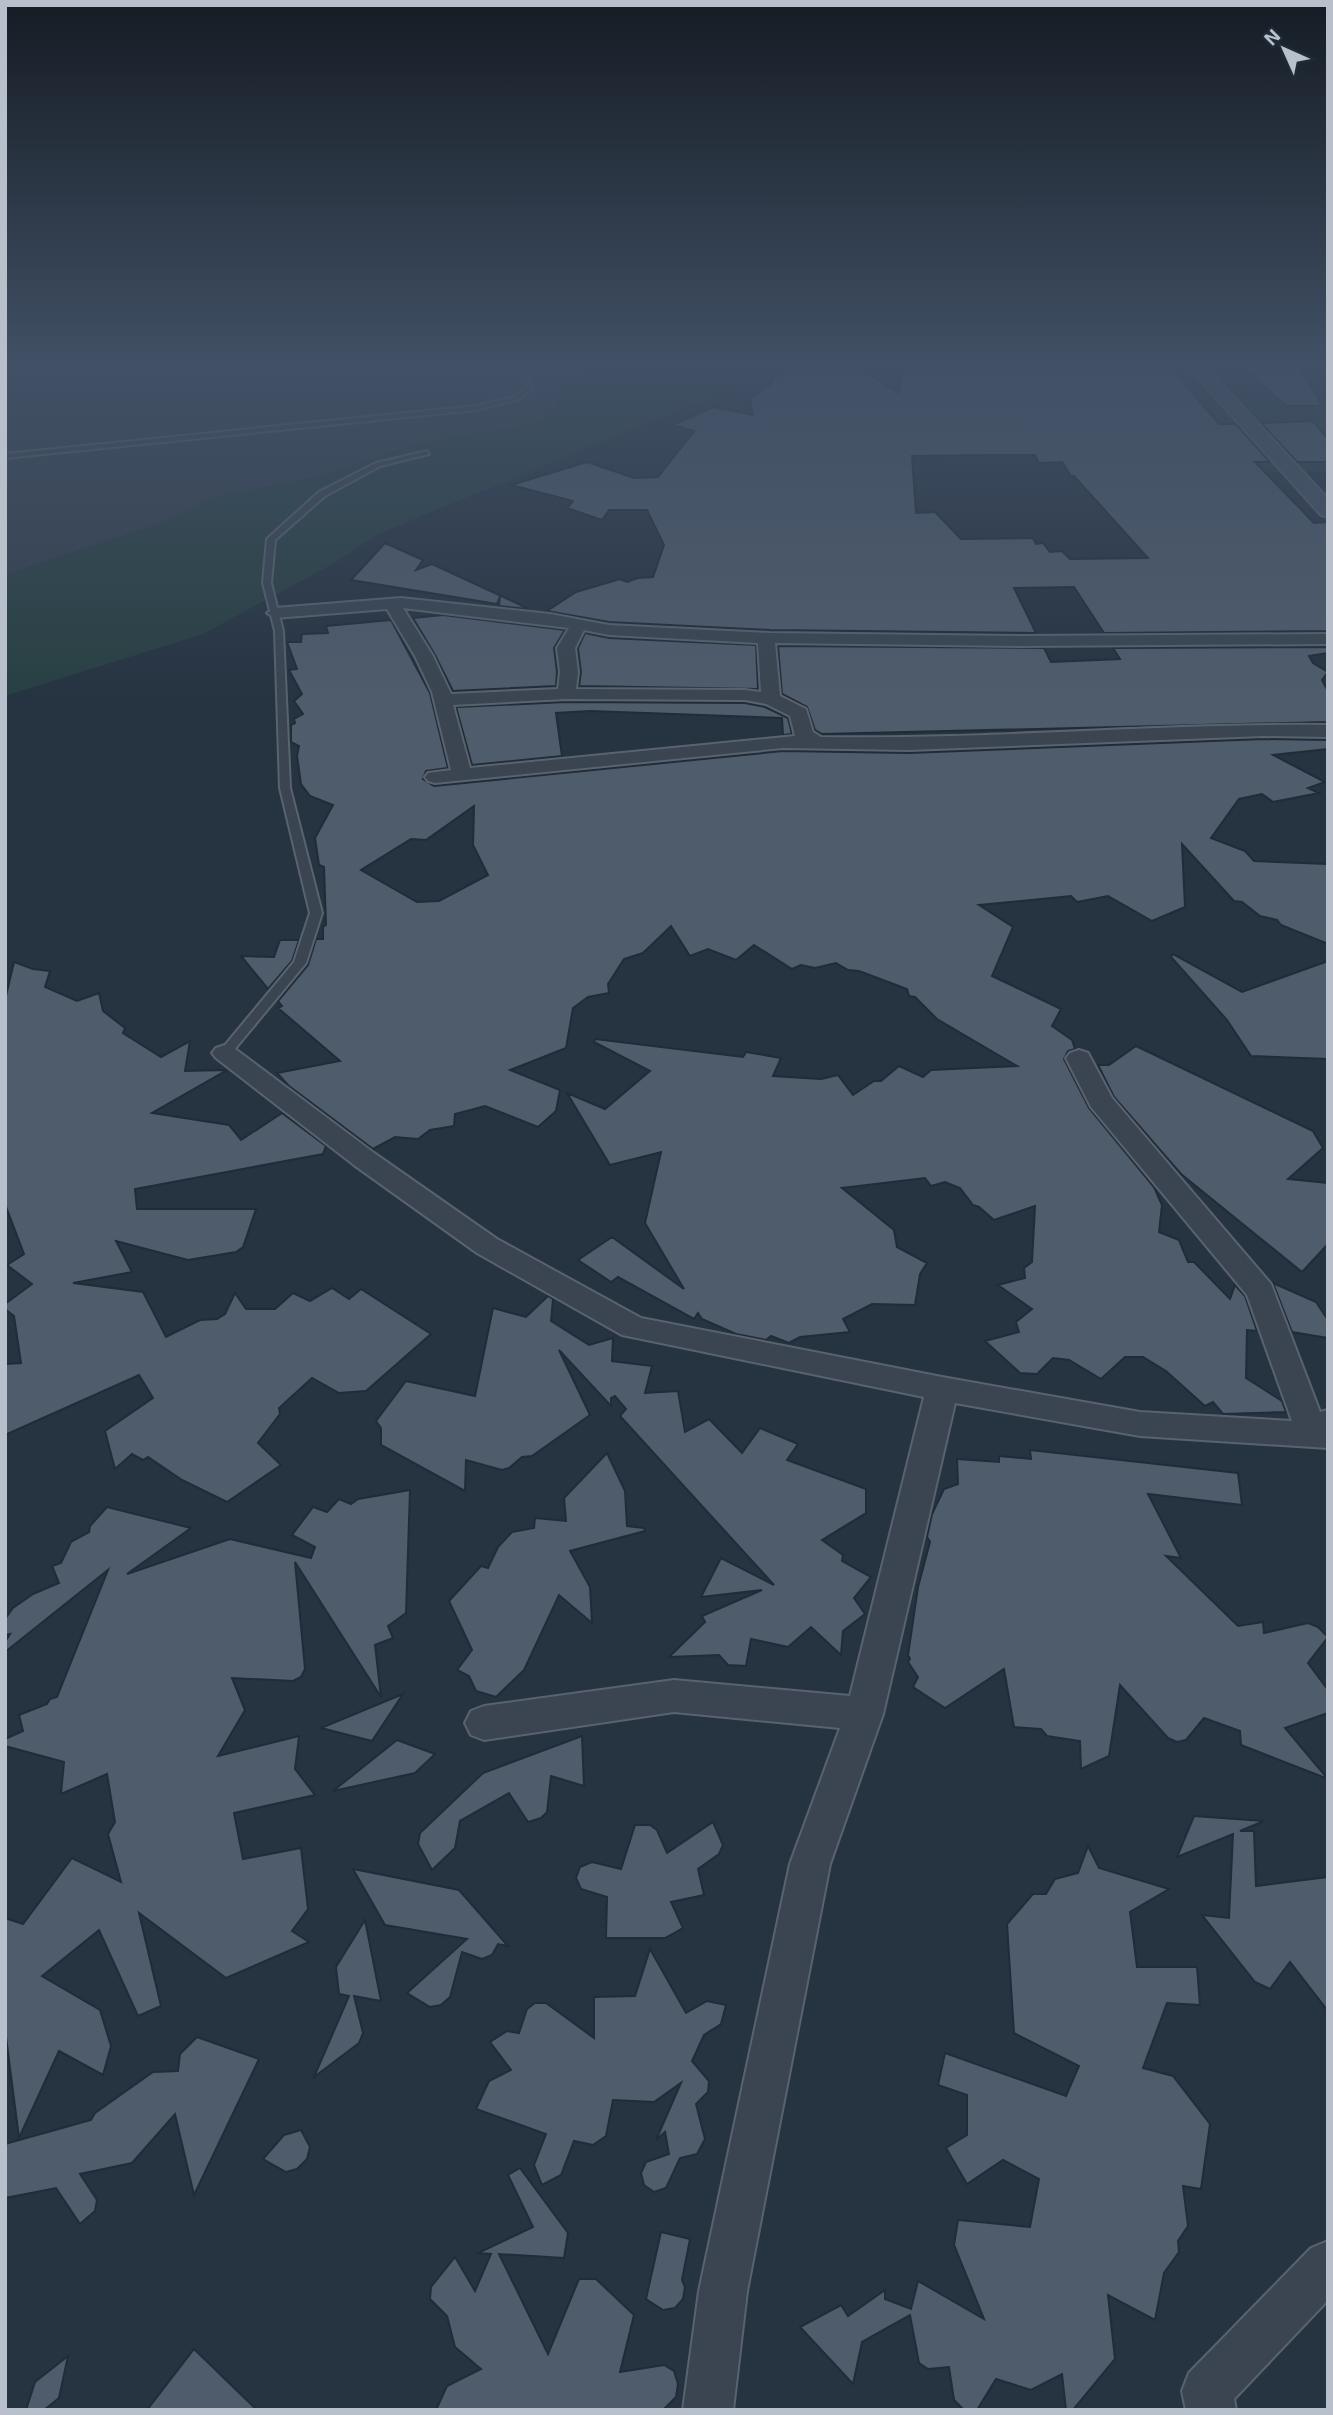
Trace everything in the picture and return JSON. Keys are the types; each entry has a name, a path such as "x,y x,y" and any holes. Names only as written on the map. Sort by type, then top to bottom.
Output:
{"main road":[{"path":"1294,475 1328,512"}],"street":[{"path":"275,613 391,604 456,608 656,634 766,638 996,641 1328,639"},
{"path":"391,604 424,656 442,700 461,772"},
{"path":"566,694 569,672 566,648 579,624"},
{"path":"766,638 771,699"},
{"path":"442,700 566,694 703,693 771,699 799,713 804,735 818,743"},
{"path":"435,777 461,772 783,742 909,744 1263,730 1328,731"},
{"path":"225,1053 363,1159 487,1246 633,1327 942,1389 1140,1424 1322,1430 1261,1291 1100,1101 1079,1058"},
{"path":"708,2410 723,2291 810,1864 864,1714 942,1389"},
{"path":"484,1723 674,1696 864,1714"},
{"path":"1211,2410 1207,2391 1328,2265"}],"lane":[{"path":"225,1053 300,962 316,913 285,788 279,631 267,583 271,539 322,494 357,475"}],"shaded area":[{"path":"5,475 325,475 216,497 170,520 5,575"}],"green space":[{"path":"325,475 522,475 376,535 338,561 203,634 5,696 5,575 170,520 216,497"}],"building":[{"path":"545,475 658,477 660,475 913,475 916,513 935,512 961,539 1033,538 1036,544 1043,543 1050,552 1062,551 1070,559 1148,558 1070,475 1267,475 1314,523 1328,522 1328,631 1104,633 1074,587 1014,588 1036,633 770,630 609,622 547,611 576,592 620,579 627,582 653,577 664,545 647,510 609,510 602,520 567,508 573,501 511,485"},
{"path":"385,543 423,560 416,570 432,564 529,609 499,606 500,596 497,604 351,580"},
{"path":"443,615 565,630 554,648 556,686 453,691 413,618"},
{"path":"391,620 430,693 448,768 426,771 423,779 434,786 783,751 909,753 1263,739 1328,740 1328,749 1273,755 1325,782 1308,788 1319,793 1273,802 1262,794 1239,799 1211,838 1245,851 1254,861 1328,864 1328,944 1281,925 1277,920 1260,916 1242,902 1234,901 1182,844 1185,907 1152,921 1108,896 1077,902 1071,896 979,905 1013,927 992,976 1061,1009 1052,1026 1072,1040 1075,1049 1068,1051 1064,1059 1089,1108 1154,1187 1162,1205 1159,1232 1179,1240 1188,1262 1194,1262 1230,1299 1235,1285 1245,1296 1257,1331 1247,1330 1246,1378 1282,1401 1286,1412 1223,1414 1213,1402 1205,1406 1166,1371 1143,1357 1125,1357 1101,1379 1069,1360 1053,1358 1037,1374 1020,1373 985,1341 1019,1332 1016,1322 1032,1309 998,1285 1025,1278 1024,1268 1032,1262 1035,1206 994,1220 973,1205 960,1188 945,1182 931,1186 925,1178 842,1188 894,1230 897,1247 927,1263 920,1274 915,1305 872,1304 843,1319 850,1332 800,1337 789,1343 771,1336 766,1340 736,1334 702,1319 698,1313 694,1319 618,1277 611,1282 578,1260 612,1237 684,1289 645,1223 661,1152 610,1165 567,1093 605,1109 650,1071 594,1042 595,1039 743,1057 746,1052 781,1058 773,1076 821,1079 838,1075 853,1095 874,1081 881,1081 899,1066 923,1077 931,1070 1017,1066 937,1019 915,997 909,996 907,989 859,971 848,970 836,963 815,968 801,965 792,969 754,945 736,960 708,949 690,956 671,926 643,953 624,959 608,984 609,993 588,997 573,1008 566,1048 510,1070 560,1090 556,1111 538,1127 485,1106 455,1114 454,1126 430,1130 418,1139 395,1137 373,1149 289,1086 277,1073 340,1061 278,1008 282,1006 278,1001 308,965 316,939 323,939 323,927 326,925 324,867 319,865 315,838 333,805 310,796 301,784 297,756 299,746 291,742 291,725 295,723 294,719 303,714 294,701 302,694 289,670 297,669 287,642 301,642 302,634 328,633 326,626","holes":["474,806 473,845 488,875 439,901 417,902 361,870 411,839 426,840"]},
{"path":"585,633 609,638 756,645 758,689 579,686 581,672 578,648"},
{"path":"778,646 1044,648 1051,662 1120,659 1113,648 1328,647 1328,653 1309,656 1313,663 1328,672 1322,680 1328,691 1328,722 822,734 815,730 807,707 782,694"},
{"path":"566,702 745,703 765,707 788,718 792,734 783,735 782,718 590,711 556,713 562,756 472,765 456,707"},
{"path":"280,940 299,940 292,961 268,989 241,956 274,957"},
{"path":"1173,954 1242,992 1328,961 1328,1059 1251,1056 1227,1020 1171,957"},
{"path":"14,962 33,969 50,971 45,987 77,1001 99,993 103,1011 125,1028 123,1033 161,1057 190,1041 185,1071 227,1070 152,1113 229,1125 241,1140 282,1113 326,1146 323,1154 135,1189 137,1209 256,1209 243,1247 236,1252 188,1260 116,1241 132,1272 73,1283 143,1292 166,1337 200,1320 217,1319 225,1314 235,1293 246,1309 275,1309 293,1293 310,1301 332,1288 349,1299 361,1289 431,1334 366,1391 339,1393 312,1378 279,1408 280,1414 258,1443 281,1465 227,1502 182,1480 148,1457 143,1460 132,1454 115,1469 105,1431 153,1398 139,1375 5,1435 5,1364 21,1363 14,1316 5,1309 5,1304 32,1284 7,1265 24,1254 5,1204 5,1000"},
{"path":"1136,1046 1313,1131 1323,1148 1288,1179 1328,1183 1328,1244 1302,1272 1181,1174 1114,1097 1098,1065 1109,1065"},
{"path":"1273,1283 1316,1302 1328,1320 1328,1338 1292,1332"},
{"path":"548,1296 553,1299 551,1321 589,1345 613,1338 612,1361 652,1366 645,1393 678,1391 685,1432 709,1419 742,1453 760,1428 798,1444 787,1460 866,1489 866,1513 822,1540 843,1555 842,1561 871,1577 854,1598 865,1614 843,1631 841,1655 811,1627 788,1647 751,1639 746,1666 728,1665 719,1655 669,1657 705,1622 702,1616 762,1590 701,1597 721,1558 774,1585 620,1416 626,1409 615,1396 611,1398 611,1406 559,1350 590,1415 532,1456 522,1457 509,1468 502,1470 466,1460 465,1491 381,1445 381,1428 376,1421 406,1381 475,1396 493,1308 526,1317"},
{"path":"1030,1450 1238,1473 1242,1505 1148,1494 1181,1558 1166,1556 1238,1626 1263,1622 1264,1633 1308,1623 1318,1627 1328,1637 1308,1663 1328,1690 1328,1713 1285,1728 1328,1779 1241,1745 1240,1731 1204,1718 1186,1740 1177,1742 1168,1738 1120,1685 1109,1756 1081,1769 1080,1741 1047,1736 1041,1729 1014,1727 1004,1669 945,1708 913,1687 918,1677 908,1662 908,1655 918,1587 930,1542 927,1537 932,1514 944,1489 958,1484 957,1459 999,1462 999,1456 1031,1459"},
{"path":"607,1453 625,1491 627,1526 644,1528 645,1531 570,1551 590,1587 592,1623 559,1595 524,1670 496,1697 476,1691 469,1676 457,1670 472,1650 449,1601 481,1566 488,1568 498,1547 512,1532 534,1528 535,1518 566,1521 564,1498"},
{"path":"410,1490 406,1613 388,1626 393,1638 375,1645 381,1697 295,1562 305,1669 301,1677 293,1681 232,1678 245,1710 218,1756 299,1736 295,1769 315,1795 234,1813 243,1859 301,1848 308,1909 292,1931 309,1942 226,1978 139,1913 161,2006 138,2016 99,1930 42,1976 100,2010 111,2046 103,2075 59,2051 19,2138 5,2029 5,1918 23,1924 72,1858 121,1882 108,1834 115,1822 107,1774 61,1794 64,1762 5,1746 5,1739 23,1731 19,1715 57,1697 108,1570 5,1652 5,1642 10,1634 5,1635 5,1619 13,1608 33,1594 59,1583 52,1566 61,1563 71,1542 89,1532 90,1526 107,1507 191,1528 127,1574 230,1539 311,1558 315,1547 292,1535 313,1507 327,1512 339,1499 351,1504 358,1499"},
{"path":"403,1694 372,1741 321,1728"},
{"path":"582,1736 584,1786 551,1776 547,1812 541,1818 528,1822 509,1793 460,1821 455,1848 432,1870 418,1844 420,1833 483,1773"},
{"path":"397,1740 435,1754 415,1773 333,1791"},
{"path":"1194,1816 1264,1821 1240,1831 1254,1831 1256,1886 1328,1877 1328,2011 1290,1962 1270,1989 1255,1982 1202,1915 1229,1918 1233,1834 1177,1857"},
{"path":"713,1822 723,1845 719,1854 698,1869 704,1895 671,1902 683,1928 665,1938 606,1938 607,1897 581,1889 576,1878 580,1867 592,1862 621,1869 635,1825 650,1825 657,1830 667,1853"},
{"path":"1088,1846 1099,1868 1169,1889 1130,1912 1137,1967 1197,1967 1200,2005 1167,2003 1143,2068 1173,2076 1210,2124 1201,2189 1183,2186 1188,2226 1178,2241 1179,2252 1164,2273 1155,2320 1108,2295 1115,2359 1073,2410 1066,2410 1062,2374 1031,2390 996,2379 977,2410 964,2410 954,2400 949,2367 928,2369 919,2363 910,2315 862,2342 853,2384 800,2327 841,2305 848,2316 885,2290 885,2299 911,2309 918,2281 984,2319 954,2245 958,2220 1030,2227 1039,2179 1003,2160 967,2184 946,2148 967,2135 967,2095 938,2085 945,2053 1066,2096 1079,2066 1014,2033 1007,1924 1033,1894 1046,1894 1055,1879 1078,1873"},
{"path":"353,1869 459,1890 508,1946 498,1944 492,1955 482,1959 462,1952 450,1997 441,2005 430,2007 407,1993 467,1939 385,1925"},
{"path":"365,1920 381,2001 354,1996 363,2033 359,2043 314,2077 349,1996 339,1994 336,1967"},
{"path":"650,1949 686,2013 707,2001 726,2005 721,2024 704,2035 692,2061 709,2081 708,2092 696,2104 705,2139 697,2154 680,2158 666,2188 654,2192 644,2185 641,2173 646,2162 669,2154 665,2132 656,2140 681,2083 654,2102 613,2100 606,2136 593,2145 574,2141 561,2175 542,2185 534,2165 546,2134 476,2109 489,2081 511,2070 490,2042 507,2031 519,2033 527,2009 535,2003 546,2003 594,2038 594,1997 635,1996"},
{"path":"197,2037 259,2059 194,2195 175,2114 132,2163 80,2174 97,2200 95,2211 80,2224 56,2188 5,2198 5,2144 91,2120 95,2113 153,2072 178,2071 180,2054"},
{"path":"301,2130 310,2147 307,2159 297,2169 286,2172 263,2159 284,2135"},
{"path":"520,2168 568,2233 564,2258 499,2254 548,2354 579,2279 596,2279 634,2315 620,2372 664,2365 674,2371 678,2384 676,2397 663,2410 436,2410 447,2386 481,2369 455,2347 447,2316 430,2299 431,2287 455,2257 475,2291 491,2254 478,2253 533,2227 508,2175"},
{"path":"661,2232 690,2239 682,2280 685,2287 683,2299 675,2308 663,2310 646,2299"},
{"path":"194,2349 257,2410 147,2410"},
{"path":"68,2356 59,2398 44,2410 26,2410 35,2382"}]}
